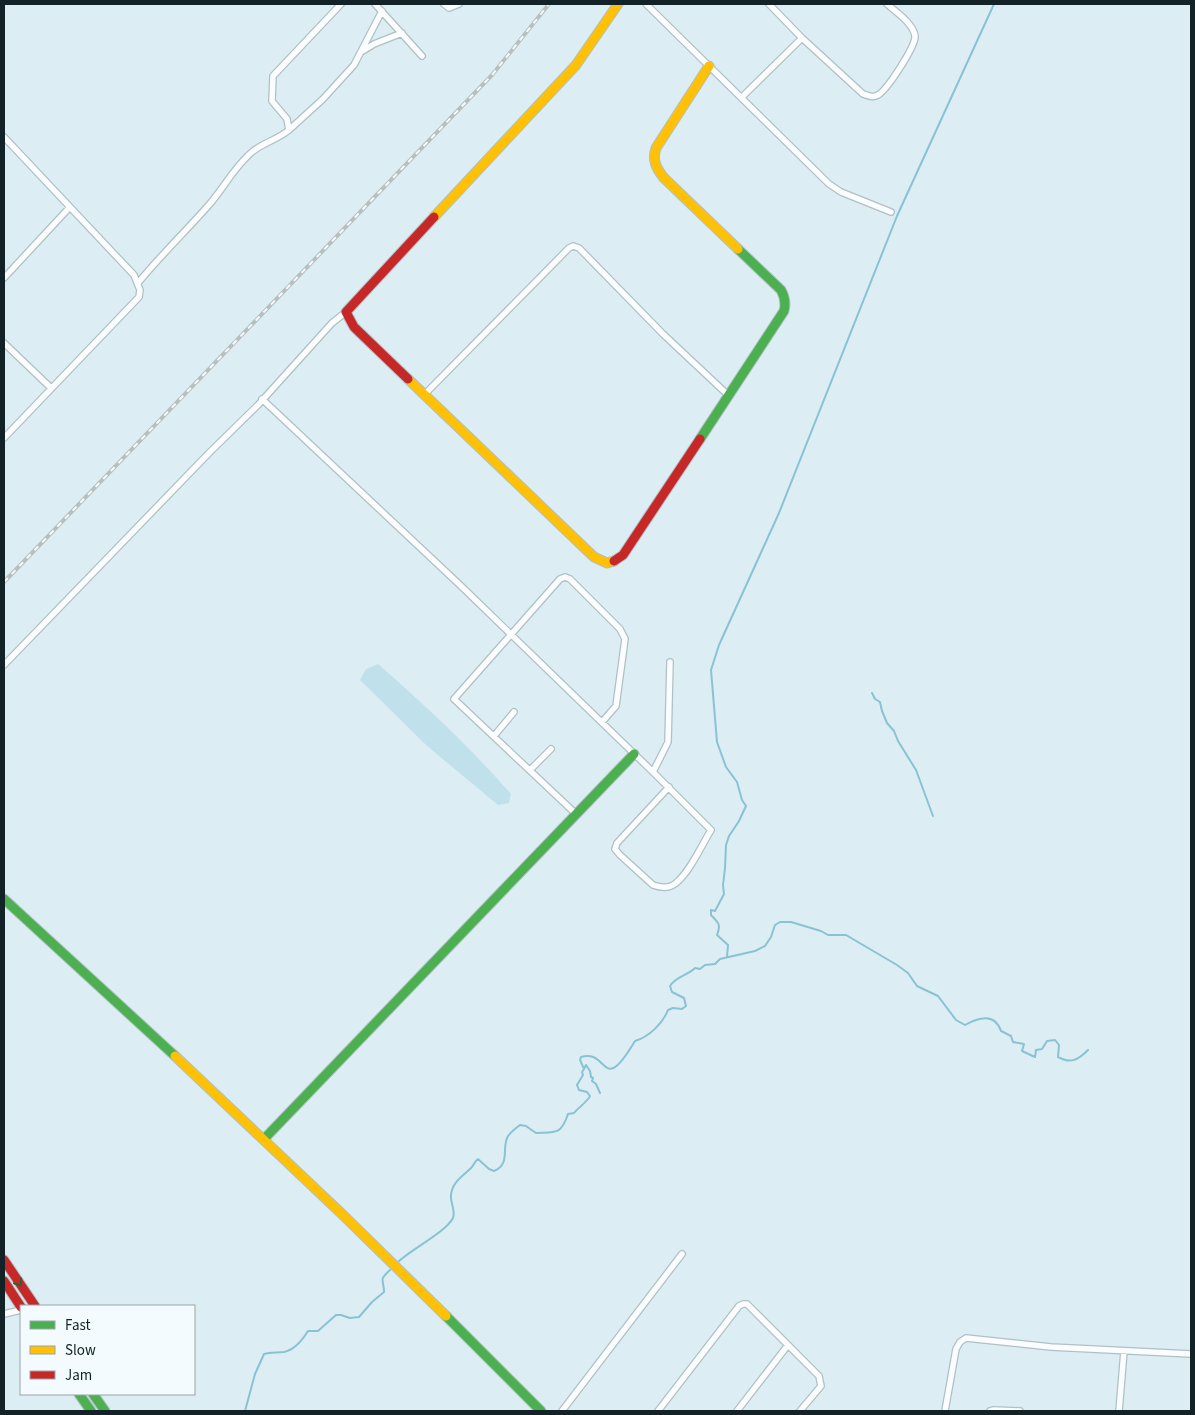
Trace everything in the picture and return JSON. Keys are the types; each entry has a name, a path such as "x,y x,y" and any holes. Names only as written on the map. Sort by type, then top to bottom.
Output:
{"main road":[{"path":"618,4 572,68 346,312 354,327 424,395 594,557 607,563 618,560 623,555 784,311 787,303 786,297 781,290 664,178 655,166 656,148 708,66"},
{"path":"264,1139 634,754"},
{"path":"4,900 105,990 264,1139 541,1411"},
{"path":"4,1260 31,1305"},
{"path":"4,1281 20,1307"},
{"path":"80,1395 91,1411"},
{"path":"94,1395 105,1411"}],"street":[{"path":"289,130 287,119 272,101 273,76 341,4"},
{"path":"375,4 422,56"},
{"path":"444,4 448,8 459,4"},
{"path":"646,4 829,184 841,192 891,212"},
{"path":"769,4 802,38 863,94 870,97 877,96 885,90 911,48 915,36 911,26 887,4"},
{"path":"138,283 210,203 239,165 266,142 279,138 289,130 354,65 382,11"},
{"path":"360,52 374,44 402,34"},
{"path":"742,97 802,38"},
{"path":"4,137 134,275 140,290 139,297 4,438"},
{"path":"4,278 69,208"},
{"path":"424,395 531,284 568,248 573,246 579,248 663,334 728,395"},
{"path":"4,665 262,399 332,323 346,312"},
{"path":"4,343 50,388"},
{"path":"262,399 511,634 602,722 653,772 669,788 711,830 676,883 667,888 653,885 620,855 616,849 617,842 669,788"},
{"path":"576,814 454,698 560,579 565,577 570,579 620,629 625,639 616,706 602,722"},
{"path":"653,772 668,742 670,662"},
{"path":"494,736 514,712"},
{"path":"530,770 551,749"},
{"path":"562,1411 682,1254"},
{"path":"658,1411 739,1306 743,1304 747,1304 819,1376 821,1386 800,1411"},
{"path":"4,1314 20,1309"},
{"path":"944,1411 956,1349 960,1342 966,1338 1051,1347 1191,1354"},
{"path":"737,1411 788,1345"},
{"path":"1119,1411 1124,1351"},
{"path":"990,1411 1020,1411"}],"shaded area":[{"path":"378,664 480,760 511,794 509,803 498,805 427,746 360,680 366,669"}],"waterway":[{"path":"727,957 728,945 717,935 719,924 711,915 711,910 715,911 724,894 726,845 746,806 742,800 737,782 726,767 717,742 711,670 719,645 779,513 897,216 994,4"},
{"path":"872,693 875,699 880,702 887,723 894,731 916,770 933,816"},
{"path":"398,1262 436,1235 453,1218 451,1198 453,1186 478,1159 494,1171 499,1168 504,1160 508,1136 518,1126 526,1126 536,1133 557,1131 563,1126 568,1114 574,1113 587,1100 590,1096 587,1092 579,1090 577,1085 584,1069 580,1060 581,1057 590,1056 610,1069 616,1066 624,1058 635,1041 655,1029 663,1020 668,1010 673,1008 682,1009 686,1006 684,998 672,992 670,986 675,980 695,968 700,969 705,965 715,964 720,959 755,951 765,946 771,937 775,925 780,922 791,922 828,935 846,935 897,965 908,973 917,986 938,996 956,1020 965,1025 976,1020 991,1019 995,1021 1001,1031 1011,1036 1013,1042 1024,1044 1022,1051 1035,1057 1036,1050 1042,1049 1047,1041 1055,1040 1059,1045 1058,1057 1067,1060 1074,1060 1088,1050"},
{"path":"584,1069 586,1065 593,1078 592,1081 596,1084 600,1093"},
{"path":"245,1411 255,1374 264,1354 284,1352 295,1347 308,1331 318,1331 336,1315 350,1318 359,1317 384,1292 382,1280 390,1270"}],"railway":[{"path":"4,582 492,75 549,4"}],"traffic: fast":[{"path":"700,439 785,308 785,300 781,290 738,249"},
{"path":"264,1139 634,754"},
{"path":"4,899 175,1056"},
{"path":"446,1316 541,1411"},
{"path":"80,1395 91,1411"},
{"path":"94,1395 105,1411"}],"traffic: slow":[{"path":"434,217 576,65 618,4"},
{"path":"709,66 656,148 655,160 664,178 738,249"},
{"path":"408,379 594,557 607,563 614,561"},
{"path":"175,1056 343,1215 446,1316"}],"traffic: jam":[{"path":"408,379 354,327 346,312 434,217"},
{"path":"614,561 623,555 700,439"},
{"path":"4,1260 34,1305"},
{"path":"4,1281 20,1305"}]}
